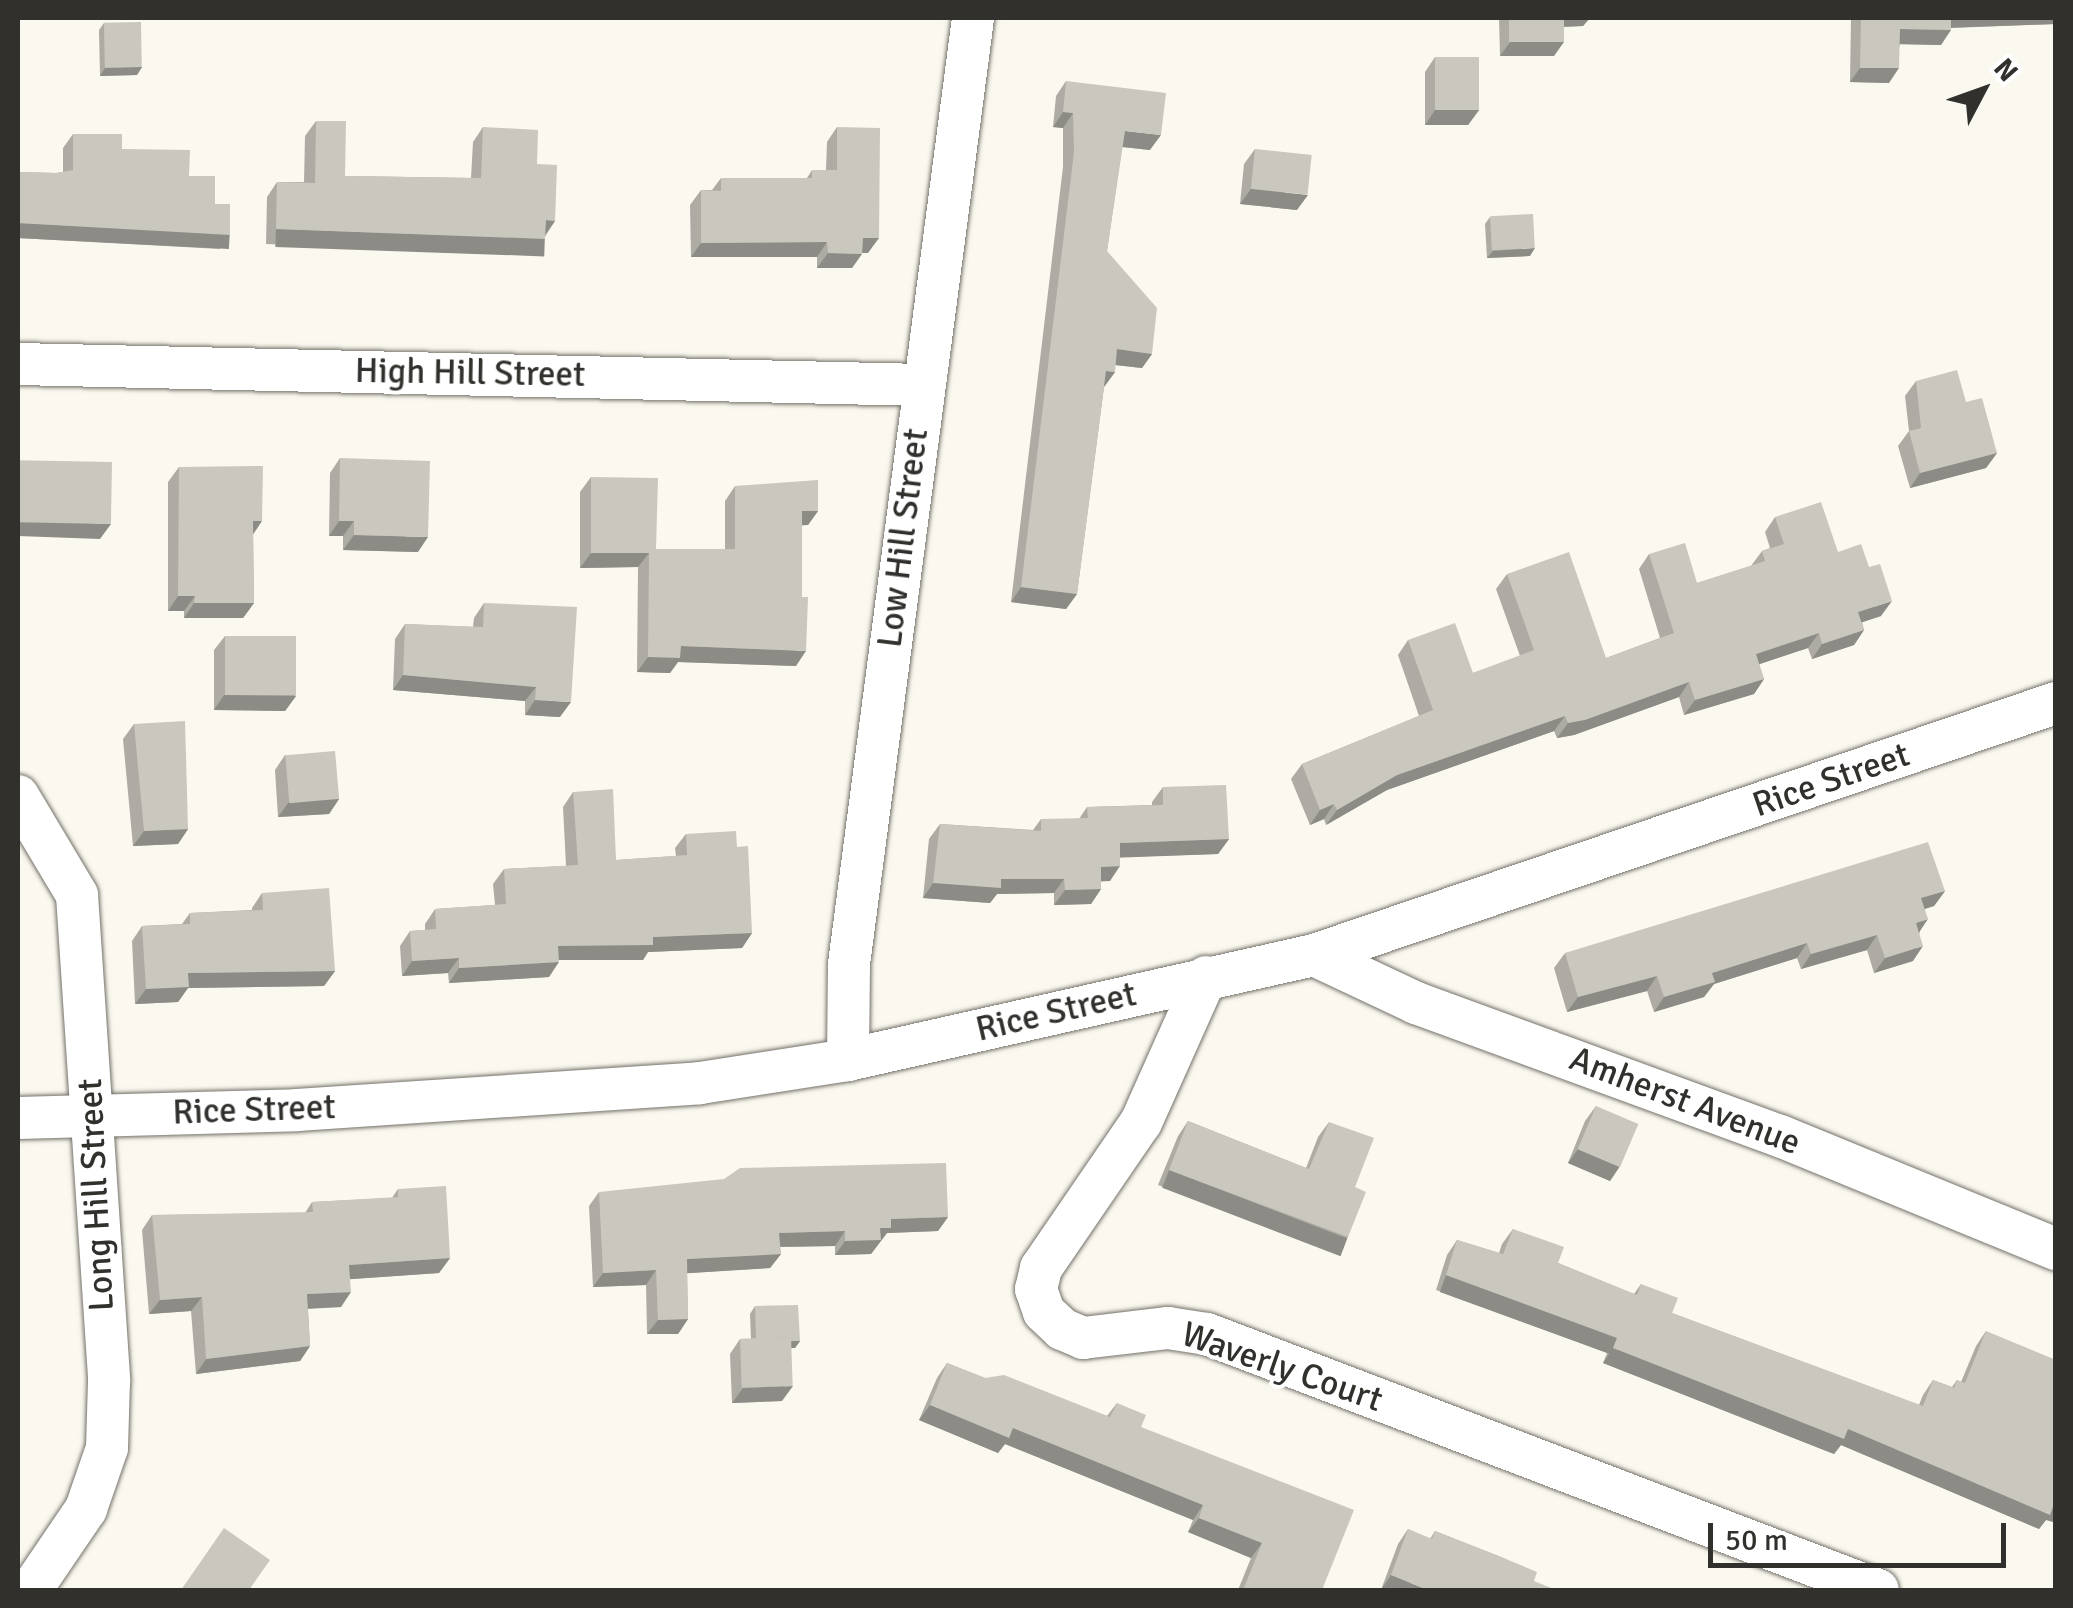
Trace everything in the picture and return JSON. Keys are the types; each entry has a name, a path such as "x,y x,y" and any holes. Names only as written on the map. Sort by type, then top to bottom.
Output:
{"street":[{"name":"Low Hill Street","path":"848,1060 848,964 973,18"},
{"name":"High Hill Street","path":"18,364 923,386"},
{"name":"Rice Street","path":"18,1118 297,1110 700,1084 848,1060 1314,955 2056,703"},
{"name":"Long Hill Street","path":"18,796 76,895 108,1381 107,1448 86,1509 31,1590"},
{"name":"Amherst Avenue","path":"1314,955 1416,1002 1780,1136 2056,1249"},
{"name":"Waverly Court","path":"1206,977 1141,1122 1040,1268 1036,1289 1044,1312 1062,1329 1083,1338 1168,1328 1207,1334 1878,1590"}],"building":[{"path":"1509,18 1564,18 1564,42 1509,42"},
{"path":"1861,18 1951,18 1951,30 1900,29 1899,68 1860,68"},
{"path":"141,22 142,67 105,68 104,23"},
{"path":"1435,57 1479,57 1479,110 1435,110"},
{"path":"1066,81 1166,93 1161,135 1125,131 1107,251 1157,308 1152,354 1117,349 1115,372 1106,371 1077,594 1021,587 1074,152 1073,113 1063,112"},
{"path":"316,121 346,121 345,176 481,178 483,127 538,130 537,164 557,165 555,221 546,220 545,239 276,229 277,182 315,183"},
{"path":"837,127 880,128 879,238 863,238 862,254 828,253 827,242 701,243 701,190 721,191 721,178 812,178 812,170 837,170"},
{"path":"73,134 122,134 122,149 190,150 189,176 215,176 215,204 230,204 230,235 18,223 18,172 73,170"},
{"path":"1255,149 1312,155 1308,195 1251,189"},
{"path":"1533,214 1535,248 1492,250 1490,216"},
{"path":"1957,370 1966,402 1982,398 1997,453 1920,473 1909,431 1921,428 1916,381"},
{"path":"340,458 430,461 428,537 354,535 354,521 339,521"},
{"path":"18,460 112,462 111,524 18,522"},
{"path":"263,466 262,521 253,521 254,603 194,603 195,596 178,596 179,467"},
{"path":"591,477 658,478 656,549 735,549 735,486 818,480 818,511 802,511 802,597 808,597 806,651 681,646 680,658 648,657 649,553 591,553"},
{"path":"1821,502 1838,552 1861,544 1869,567 1880,564 1892,601 1858,612 1864,630 1822,644 1819,633 1756,654 1764,679 1695,700 1689,682 1585,720 1568,723 1565,716 1397,775 1337,810 1334,804 1320,810 1302,764 1433,710 1408,640 1455,623 1473,673 1534,650 1507,574 1569,552 1606,658 1674,633 1649,554 1685,543 1697,583 1765,561 1762,551 1784,544 1775,517"},
{"path":"484,603 577,607 571,702 535,700 536,687 403,675 405,624 483,627"},
{"path":"225,636 296,636 296,695 225,695"},
{"path":"185,721 188,829 144,831 134,724"},
{"path":"335,751 339,799 289,803 285,755"},
{"path":"1226,785 1229,839 1120,843 1120,866 1101,867 1101,889 1065,890 1064,879 1001,879 1001,888 933,883 940,824 1041,831 1041,819 1088,818 1087,807 1163,805 1163,787"},
{"path":"613,789 616,860 687,855 686,834 736,831 737,847 748,846 752,933 653,937 653,945 558,946 559,962 459,968 459,958 412,961 410,931 436,929 435,909 506,904 504,869 578,865 573,792"},
{"path":"1928,842 1945,891 1921,898 1928,919 1916,923 1923,946 1885,958 1877,935 1811,954 1807,943 1712,973 1715,982 1664,997 1657,976 1578,997 1565,953"},
{"path":"329,888 335,971 188,973 189,987 146,989 142,926 190,924 190,913 263,910 262,893"},
{"path":"1596,1106 1638,1124 1620,1167 1578,1149"},
{"path":"1188,1121 1309,1169 1329,1122 1374,1138 1355,1187 1366,1192 1348,1237 1169,1170"},
{"path":"946,1163 948,1217 891,1219 891,1228 880,1228 881,1240 845,1241 845,1231 779,1233 781,1254 687,1259 688,1319 658,1320 656,1270 603,1273 599,1192 724,1179 740,1168"},
{"path":"446,1186 450,1258 349,1265 351,1292 307,1294 310,1346 206,1359 202,1297 160,1300 152,1215 313,1212 312,1202 398,1197 398,1189"},
{"path":"1513,1229 1564,1247 1558,1263 1637,1295 1641,1284 1678,1298 1672,1313 1923,1406 1933,1380 1954,1388 1957,1380 1965,1383 1986,1331 2056,1360 2056,1505 2050,1515 1848,1429 1844,1439 1613,1348 1617,1338 1446,1275 1457,1240 1503,1254"},
{"path":"798,1305 800,1341 791,1341 791,1337 756,1339 755,1306"},
{"path":"791,1337 793,1386 742,1388 740,1339"},
{"path":"947,1363 985,1378 1004,1375 1110,1417 1117,1403 1146,1415 1141,1427 1354,1510 1322,1590 1243,1590 1262,1543 1199,1518 1203,1505 1013,1428 1009,1438 930,1405"},
{"path":"224,1528 270,1560 249,1590 181,1590"},
{"path":"1408,1529 1432,1539 1435,1531 1506,1559 1537,1572 1534,1581 1556,1590 1428,1590 1391,1575"}]}
